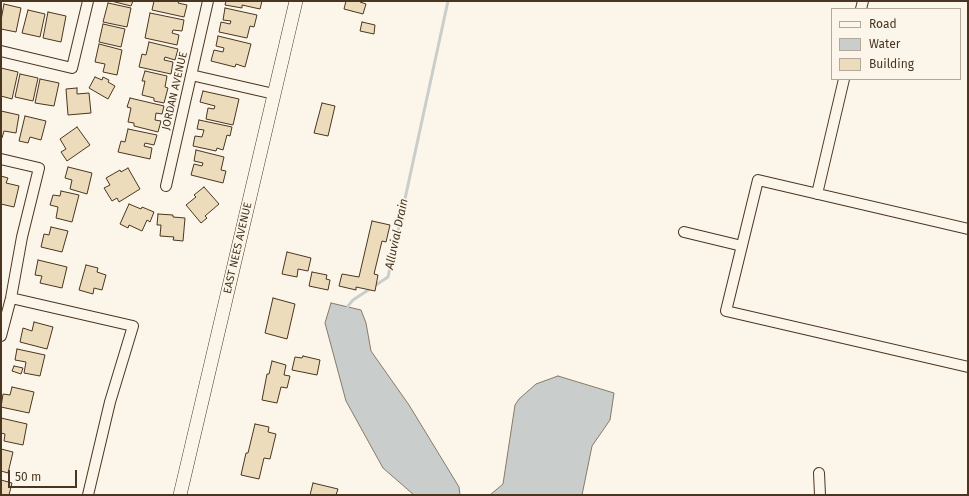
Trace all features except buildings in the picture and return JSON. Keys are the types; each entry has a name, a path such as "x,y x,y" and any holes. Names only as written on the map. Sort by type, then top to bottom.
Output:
{"main road":[{"name":"EAST NEES AVENUE","path":"180,495 296,1"}],"street":[{"path":"1,51 72,68 88,1"},
{"name":"JORDAN AVENUE","path":"166,186 208,1"},
{"path":"191,75 274,94"},
{"path":"816,194 844,80"},
{"path":"1,159 39,168 22,237 11,298 1,336"},
{"path":"968,229 758,180 726,311 968,367"},
{"path":"684,232 742,246"},
{"path":"11,298 133,326 109,409 88,495"},
{"path":"820,473 820,495"}],"water":[{"path":"331,303 361,310 366,323 371,351 409,405 459,487 460,495 414,495 383,468 346,401 325,323"},
{"path":"558,376 614,393 610,420 592,446 582,495 490,495 503,484 515,405 519,399 536,384"}],"waterway":[{"name":"Alluvial Drain","path":"347,310 348,306 353,300 388,277 448,1"}]}
